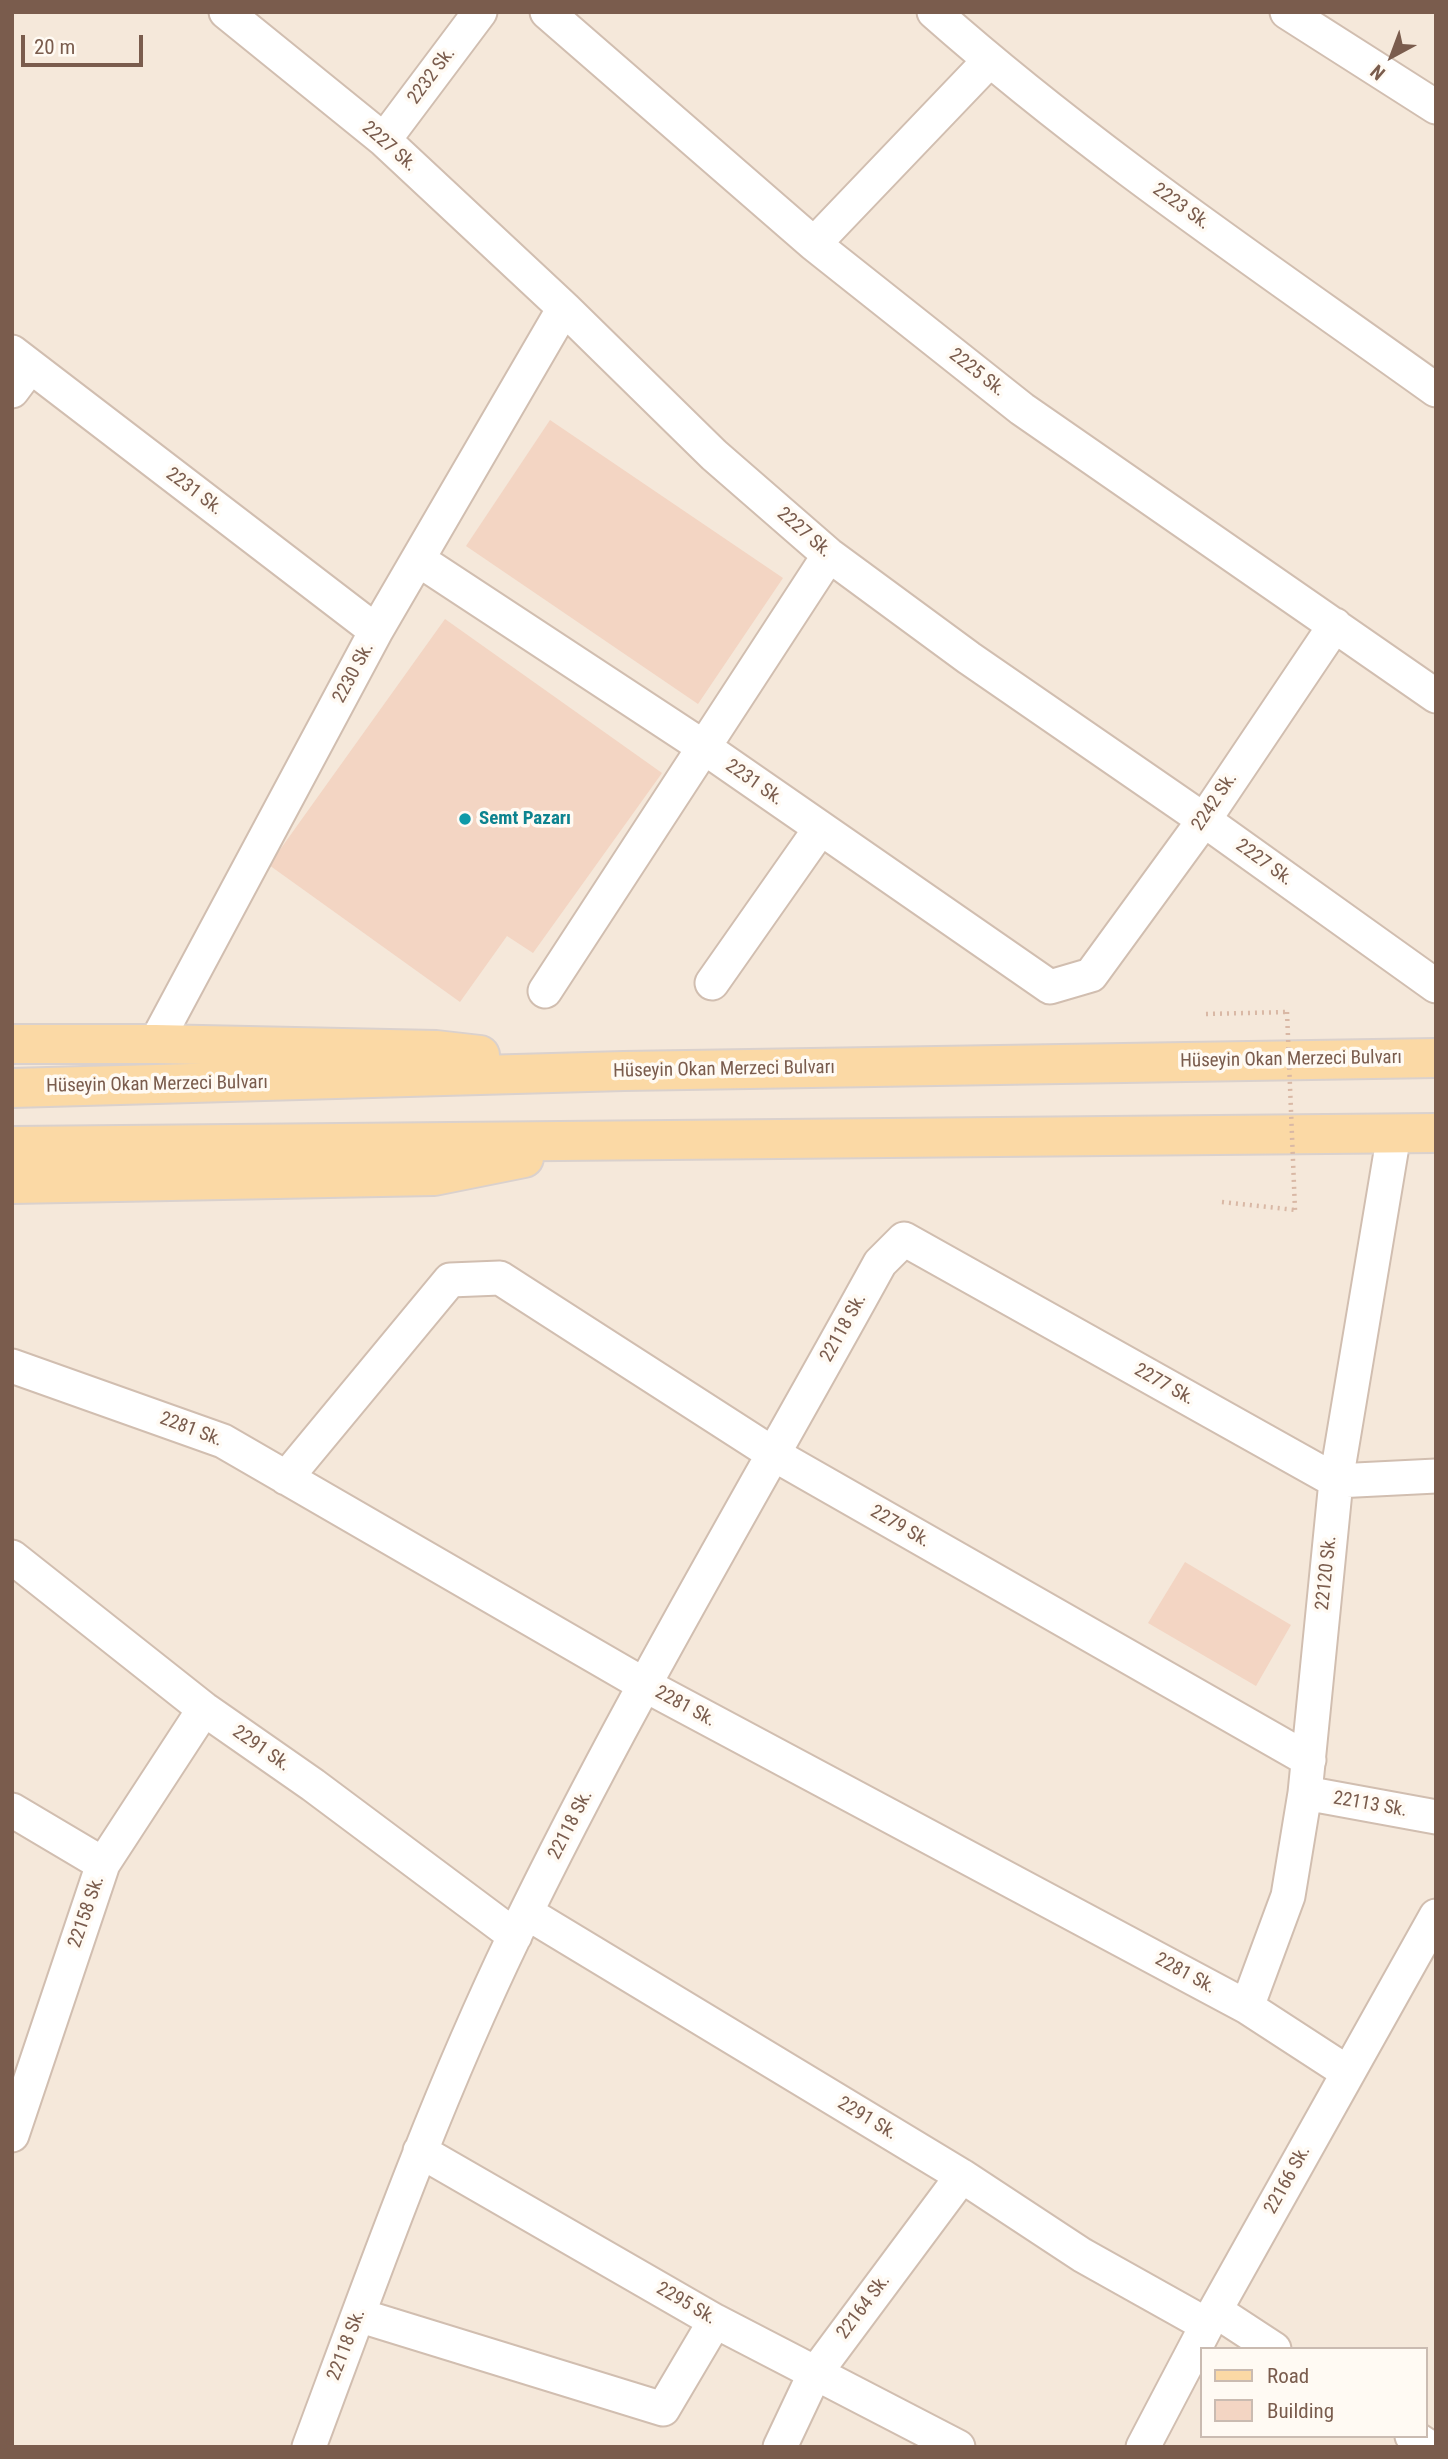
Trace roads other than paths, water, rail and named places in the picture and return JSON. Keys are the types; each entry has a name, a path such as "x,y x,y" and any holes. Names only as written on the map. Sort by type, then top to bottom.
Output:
{"main road":[{"path":"12,1044 155,1044 436,1051 624,1071"},
{"name":"Hüseyin Okan Merzeci Bulvarı","path":"12,1088 624,1071 1436,1058"},
{"path":"12,1146 1436,1133"},
{"path":"12,1184 434,1175 619,1139"}],"street":[{"name":"2227 Sk.","path":"226,12 384,140 714,455 829,555 970,658 1204,820 1436,986"},
{"name":"2232 Sk.","path":"384,140 480,12"},
{"name":"2225 Sk.","path":"547,12 814,244 1022,409 1436,696"},
{"name":"2223 Sk.","path":"934,12 989,61 1149,184 1436,390"},
{"path":"1287,12 1436,107"},
{"path":"814,244 989,61"},
{"name":"2230 Sk.","path":"155,1044 376,632 564,309"},
{"name":"2231 Sk.","path":"18,370 376,632"},
{"path":"545,991 829,555"},
{"name":"2231 Sk.","path":"419,560 705,748 1050,987 1091,975"},
{"name":"2242 Sk.","path":"1091,975 1204,820 1335,625"},
{"path":"712,983 820,829"},
{"name":"22120 Sk.","path":"1247,2007 1288,1896 1305,1793 1336,1481 1394,1134"},
{"name":"2277 Sk.","path":"904,1239 1336,1481"},
{"name":"22118 Sk.","path":"309,2447 420,2151 521,1924 643,1684 775,1455 880,1263 904,1239"},
{"name":"2279 Sk.","path":"286,1478 450,1280 500,1278 775,1455 1308,1760"},
{"name":"2281 Sk.","path":"12,1366 223,1441 643,1684 1247,2007 1347,2072"},
{"path":"1336,1481 1436,1476"},
{"name":"2291 Sk.","path":"12,1557 204,1709 521,1924 962,2176 1082,2255 1271,2347"},
{"name":"22158 Sk.","path":"12,2135 103,1864 204,1709"},
{"name":"22113 Sk.","path":"1305,1793 1436,1817"},
{"path":"12,1810 103,1864"},
{"name":"22166 Sk.","path":"1143,2447 1211,2318 1436,1916"},
{"name":"2295 Sk.","path":"420,2151 715,2321 814,2375 958,2447"},
{"name":"22164 Sk.","path":"780,2447 814,2375 962,2176"},
{"path":"358,2315 663,2409 715,2321"}],"place":[{"name":"Semt Pazarı","path":"465,819"}]}
